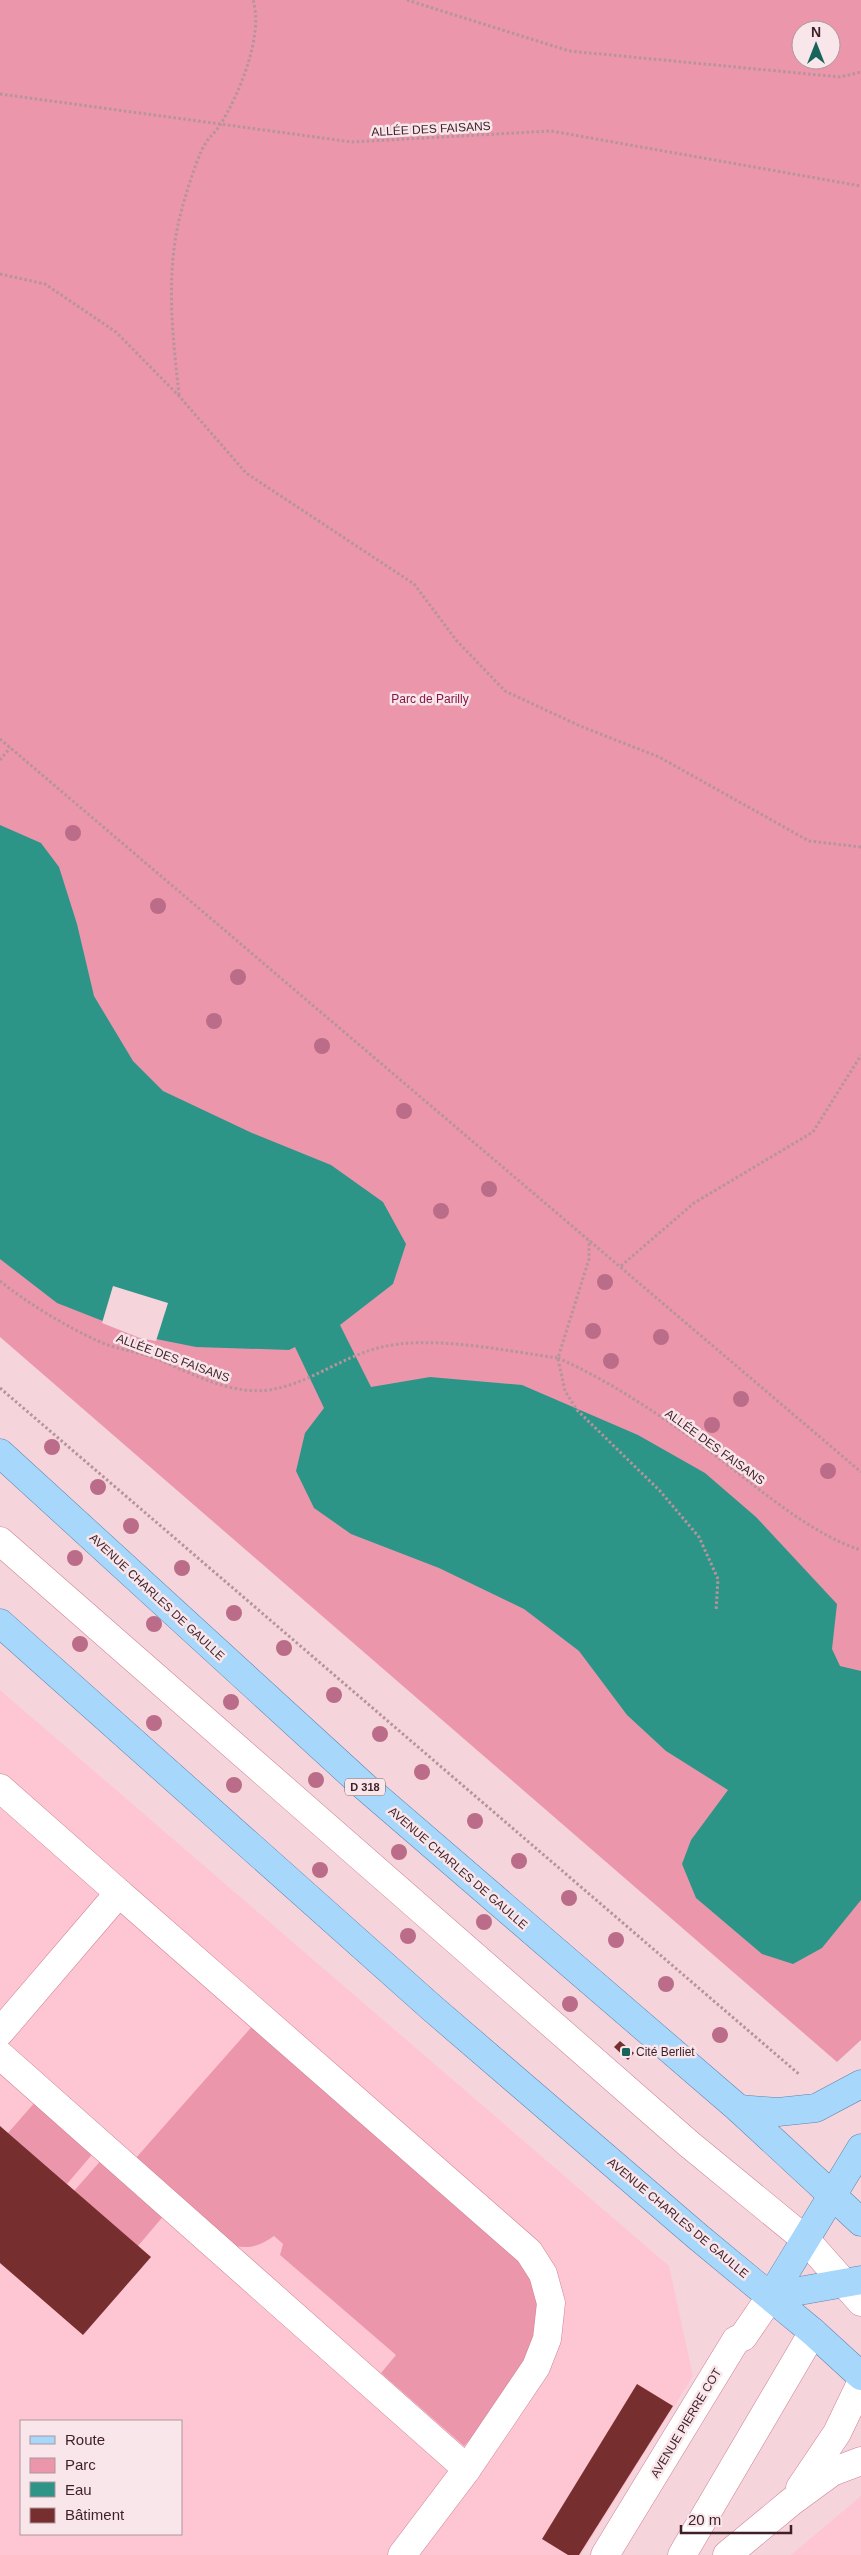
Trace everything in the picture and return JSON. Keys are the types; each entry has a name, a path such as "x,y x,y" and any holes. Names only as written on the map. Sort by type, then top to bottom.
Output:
{"main road":[{"name":"AVENUE CHARLES DE GAULLE","path":"0,1453 364,1786 739,2109 861,2222"},
{"name":"AVENUE CHARLES DE GAULLE","path":"0,1623 432,2008 697,2236 813,2332 861,2376"},
{"path":"739,2109 778,2112 816,2108 861,2084"},
{"path":"771,2296 861,2148"},
{"path":"771,2296 855,2283"}],"street":[{"path":"0,1541 654,2114 855,2283 861,2302"},
{"path":"0,1788 529,2252 543,2274 551,2303 546,2338 536,2367 467,2469 402,2555"},
{"path":"0,2032 119,1893"},
{"path":"0,2055 467,2469"},
{"name":"AVENUE PIERRE COT","path":"605,2555 736,2340 743,2337 771,2296"},
{"path":"682,2555 813,2332"},
{"path":"791,2502 837,2433 861,2383"},
{"path":"726,2555 791,2502 832,2472 861,2460"}],"path":[{"path":"179,396 170,304 178,226 203,147 220,125 244,74 254,45 256,10 253,0"},
{"path":"407,0 569,51 840,77 861,72"},
{"name":"ALLÉE DES FAISANS","path":"0,94 352,142 551,131 861,186"},
{"path":"0,274 45,284 108,327 179,396 246,473 414,584 456,640 504,691 580,726 659,757 809,841 861,847"},
{"path":"0,739 861,1472"},
{"path":"0,760 10,748"},
{"path":"621,1266 694,1204 814,1132 861,1056"},
{"path":"589,1240 588,1259 558,1358 565,1391 576,1410 660,1492 699,1537 718,1579 716,1611"},
{"name":"ALLÉE DES FAISANS","path":"0,1281 17,1295 96,1340 152,1357 225,1388 267,1390 292,1384 378,1348 415,1344 473,1346 558,1358 579,1367 684,1432 783,1507 847,1546 861,1550"},
{"path":"0,1388 803,2078"}],"shaded area":[{"path":"0,1690 669,2266 693,2376 581,2555 0,2555"},
{"path":"861,2496 861,2555 791,2555"}],"green space":[{"name":"Parc de Parilly","path":"0,0 861,0 861,2040 837,2062 0,1337"},
{"path":"255,2023 439,2183 435,2189 523,2264 539,2290 539,2322 527,2360 480,2428 464,2446 381,2373 396,2355 280,2255 283,2244 274,2236 256,2246 235,2246 135,2159"},
{"path":"36,2101 95,2151 67,2184 8,2133"},
{"path":"103,2158 166,2213 138,2246 74,2191"}],"water":[{"path":"0,825 41,843 59,867 77,924 94,996 133,1061 163,1091 252,1133 331,1165 383,1202 406,1244 393,1284 340,1325 371,1387 430,1377 522,1385 638,1435 705,1473 756,1517 837,1604 832,1649 840,1666 861,1671 861,1900 822,1948 793,1964 762,1954 696,1898 682,1864 691,1840 728,1790 666,1751 627,1715 579,1651 524,1609 439,1568 351,1534 314,1508 296,1471 305,1433 324,1408 295,1347 289,1350 196,1347 141,1336 57,1303 0,1259"}],"pier":[{"path":"113,1286 168,1303 156,1341 140,1338 102,1323"}],"building":[{"path":"620,2041 634,2053 628,2060 614,2047"},
{"path":"0,2126 151,2257 83,2335 0,2263"},
{"path":"637,2384 673,2406 579,2555 568,2555 542,2539"}],"place":[{"name":"Cité Berliet","path":"626,2052"}]}
